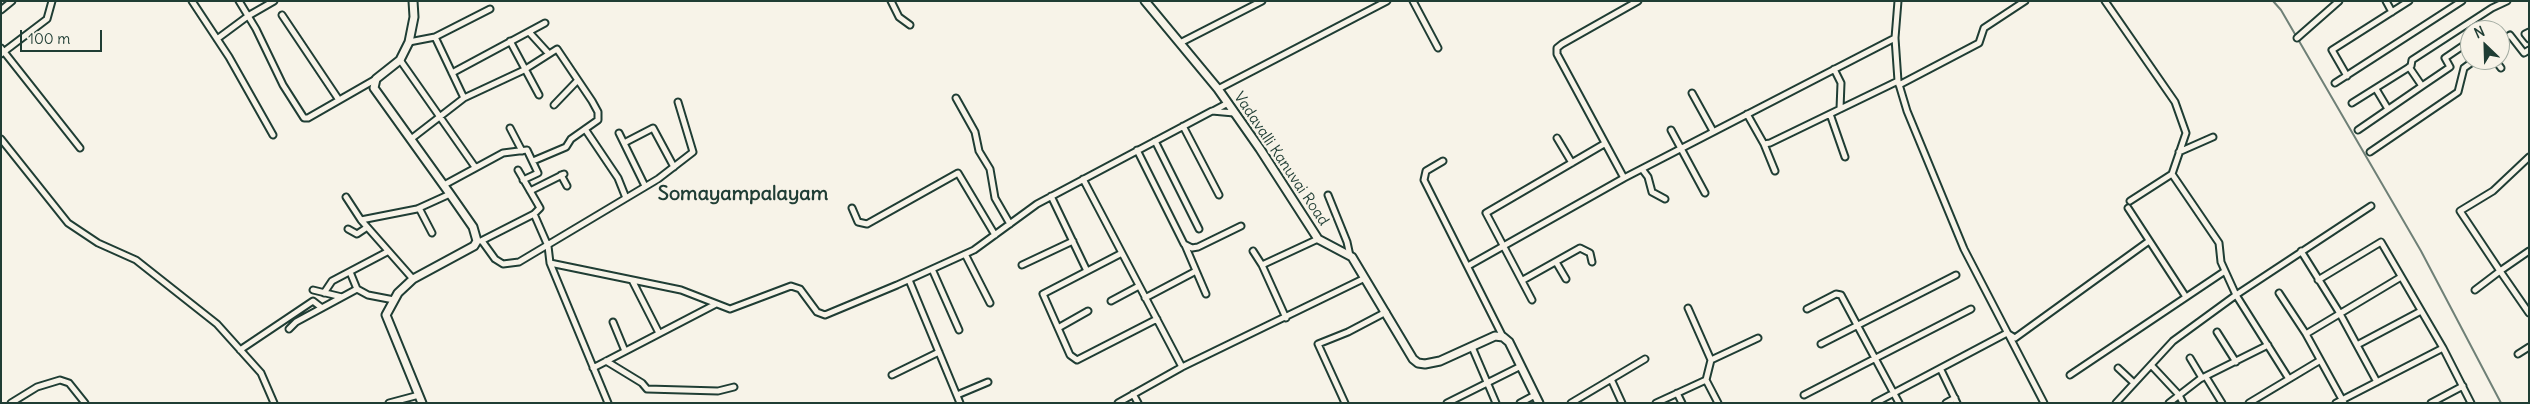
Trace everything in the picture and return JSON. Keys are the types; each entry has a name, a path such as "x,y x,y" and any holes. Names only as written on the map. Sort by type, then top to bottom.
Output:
{"street":[{"path":"52,1 47,19 2,51 80,148"},
{"path":"192,1 217,39 273,135"},
{"path":"239,1 283,85 304,118 308,118 376,79 400,60 409,42 414,17 413,1"},
{"path":"217,39 248,16 274,1"},
{"path":"890,1 899,17 910,25"},
{"name":"Vadavalli Kanuvai Road","path":"1145,1 1218,88 1318,239 1350,256 1413,359 1418,363 1425,364 1440,361 1495,336 1503,337"},
{"path":"1180,43 1262,1"},
{"path":"1218,88 1386,1"},
{"path":"1413,1 1438,48"},
{"path":"1624,178 1556,54 1557,48 1638,1"},
{"path":"1898,1 1895,38 1899,83 1907,111 1964,249 2044,403"},
{"path":"1764,144 1770,143 1899,83 1979,43 1984,28 2025,1"},
{"path":"2105,1 2175,102 2186,133 2172,174 2130,201"},
{"path":"2297,38 2339,1"},
{"path":"2386,1 2392,12"},
{"path":"2347,76 2332,50 2409,1"},
{"path":"2335,83 2455,3 2462,1"},
{"path":"2352,103 2409,67 2412,60 2492,8 2508,1"},
{"path":"1,10 11,2"},
{"path":"409,42 435,37 490,9"},
{"path":"282,15 339,100"},
{"path":"452,73 545,23"},
{"path":"529,32 549,54"},
{"path":"2529,32 2526,34 2529,39"},
{"path":"2510,35 2524,53 2529,50"},
{"path":"435,37 464,98"},
{"path":"1468,266 1624,178 1895,38"},
{"path":"510,41 539,95"},
{"path":"2358,130 2450,67 2445,58 2460,48"},
{"path":"411,139 464,98 526,69 557,49 598,112 598,120 571,139 566,147 533,162"},
{"path":"400,60 475,167"},
{"path":"2409,67 2422,86"},
{"path":"1834,69 1841,84 1840,109"},
{"path":"2370,152 2458,92 2464,70"},
{"path":"376,79 374,88 444,185 479,240 495,259 503,264 519,262 548,246 645,186 693,152 678,102"},
{"path":"554,105 577,81"},
{"path":"2376,89 2388,109"},
{"path":"1692,93 1713,131"},
{"path":"956,98 975,132 979,151 990,169 995,198 1010,224"},
{"path":"550,263 681,290 732,309 791,286 800,288 818,312 825,315 966,254 1051,196 1228,103"},
{"path":"1212,111 1234,113"},
{"path":"1747,114 1764,144 1775,170"},
{"path":"1830,114 1845,157"},
{"path":"1183,126 1220,195"},
{"path":"510,128 522,150"},
{"path":"624,143 653,128 674,167"},
{"path":"585,129 618,178 626,198"},
{"path":"1671,130 1705,193"},
{"path":"619,133 645,186"},
{"path":"2179,152 2213,137"},
{"path":"1556,138 1572,163"},
{"path":"1,139 68,223 98,244 136,260 217,324 261,373 274,403"},
{"path":"1154,141 1199,229"},
{"path":"1532,300 1486,213 1604,144"},
{"path":"444,185 503,153 527,150 538,173 523,180"},
{"path":"1137,150 1184,244 1206,294"},
{"path":"2529,158 2493,191 2460,211 2529,313"},
{"path":"1443,161 1426,171 1424,180 1503,337 1509,342 1539,403"},
{"path":"1642,169 1648,177 1652,192 1665,199"},
{"path":"422,403 386,315 394,300 413,279 474,246 479,240 534,214 540,208 518,170"},
{"path":"852,208 858,222 866,224 958,173 995,235"},
{"path":"530,192 563,174 567,186"},
{"path":"2172,174 2219,243 2224,271 2236,295 2289,379"},
{"path":"1083,179 1182,367"},
{"path":"361,220 419,208 450,194"},
{"path":"1051,196 1087,270"},
{"path":"1328,196 1347,242 1350,256"},
{"path":"346,197 366,228 413,279"},
{"path":"2116,403 2173,341 2236,295 2372,206"},
{"path":"419,208 432,233"},
{"path":"2128,208 2186,297"},
{"path":"534,214 548,246 550,263 608,403"},
{"path":"1184,244 1192,248 1198,247 1241,226"},
{"path":"348,229 357,234 366,228"},
{"path":"1262,266 1318,239"},
{"path":"1022,265 1074,241"},
{"path":"2007,333 2015,338 2149,241"},
{"path":"2318,280 2381,242 2443,348 2471,403"},
{"path":"1523,280 1580,248 1590,253 1592,262"},
{"path":"1253,250 1286,318"},
{"path":"2475,290 2529,250"},
{"path":"2301,251 2339,312 2377,382"},
{"path":"324,293 332,281 387,252"},
{"path":"1122,253 1043,294 1070,355 1076,360 1156,319"},
{"path":"966,254 990,303"},
{"path":"1556,262 1566,279"},
{"path":"932,269 959,330"},
{"path":"1145,298 1196,271"},
{"path":"2070,375 2224,271"},
{"path":"350,272 357,289 368,295 394,300"},
{"path":"1821,344 1956,276"},
{"path":"2306,334 2339,312 2401,277"},
{"path":"1118,403 1182,367 1365,278"},
{"path":"632,280 659,333"},
{"path":"909,280 960,403"},
{"path":"1111,301 1139,286"},
{"path":"288,329 296,322 357,289"},
{"path":"313,290 342,297"},
{"path":"2280,293 2306,334 2340,402 2443,348"},
{"path":"1807,309 1838,294 1899,403"},
{"path":"240,350 313,301 322,308"},
{"path":"594,368 716,304"},
{"path":"1688,308 1711,360 1706,380 1715,402"},
{"path":"1804,395 1971,309"},
{"path":"2356,345 2421,310"},
{"path":"1058,328 1088,311"},
{"path":"1345,403 1318,344 1348,332 1386,312"},
{"path":"613,322 626,351"},
{"path":"2217,332 2236,362"},
{"path":"1875,403 1941,370 2007,333"},
{"path":"1711,360 1758,338"},
{"path":"2169,403 2204,378 2268,346"},
{"path":"2518,354 2529,346"},
{"path":"1472,347 1496,403"},
{"path":"892,375 939,352"},
{"path":"2190,358 2222,403"},
{"path":"1571,403 1646,359"},
{"path":"606,361 642,383 647,389 718,391 734,387"},
{"path":"2249,403 2319,361"},
{"path":"2150,365 2179,395 2183,403"},
{"path":"1447,403 1521,366"},
{"path":"2118,368 2134,383"},
{"path":"1941,370 1956,400 1946,403"},
{"path":"11,403 38,387 60,380 69,383 85,403"},
{"path":"1611,380 1622,403"},
{"path":"1656,403 1706,380"},
{"path":"957,395 988,382"},
{"path":"2430,403 2463,386"},
{"path":"1677,393 1682,403"},
{"path":"1133,394 1138,403"},
{"path":"389,403 419,395"},
{"path":"1520,403 1535,396"}],"waterway":[{"path":"2273,1 2281,10 2421,251 2501,403"}],"district":[{"name":"Somayampalayam","path":"743,194"}]}
